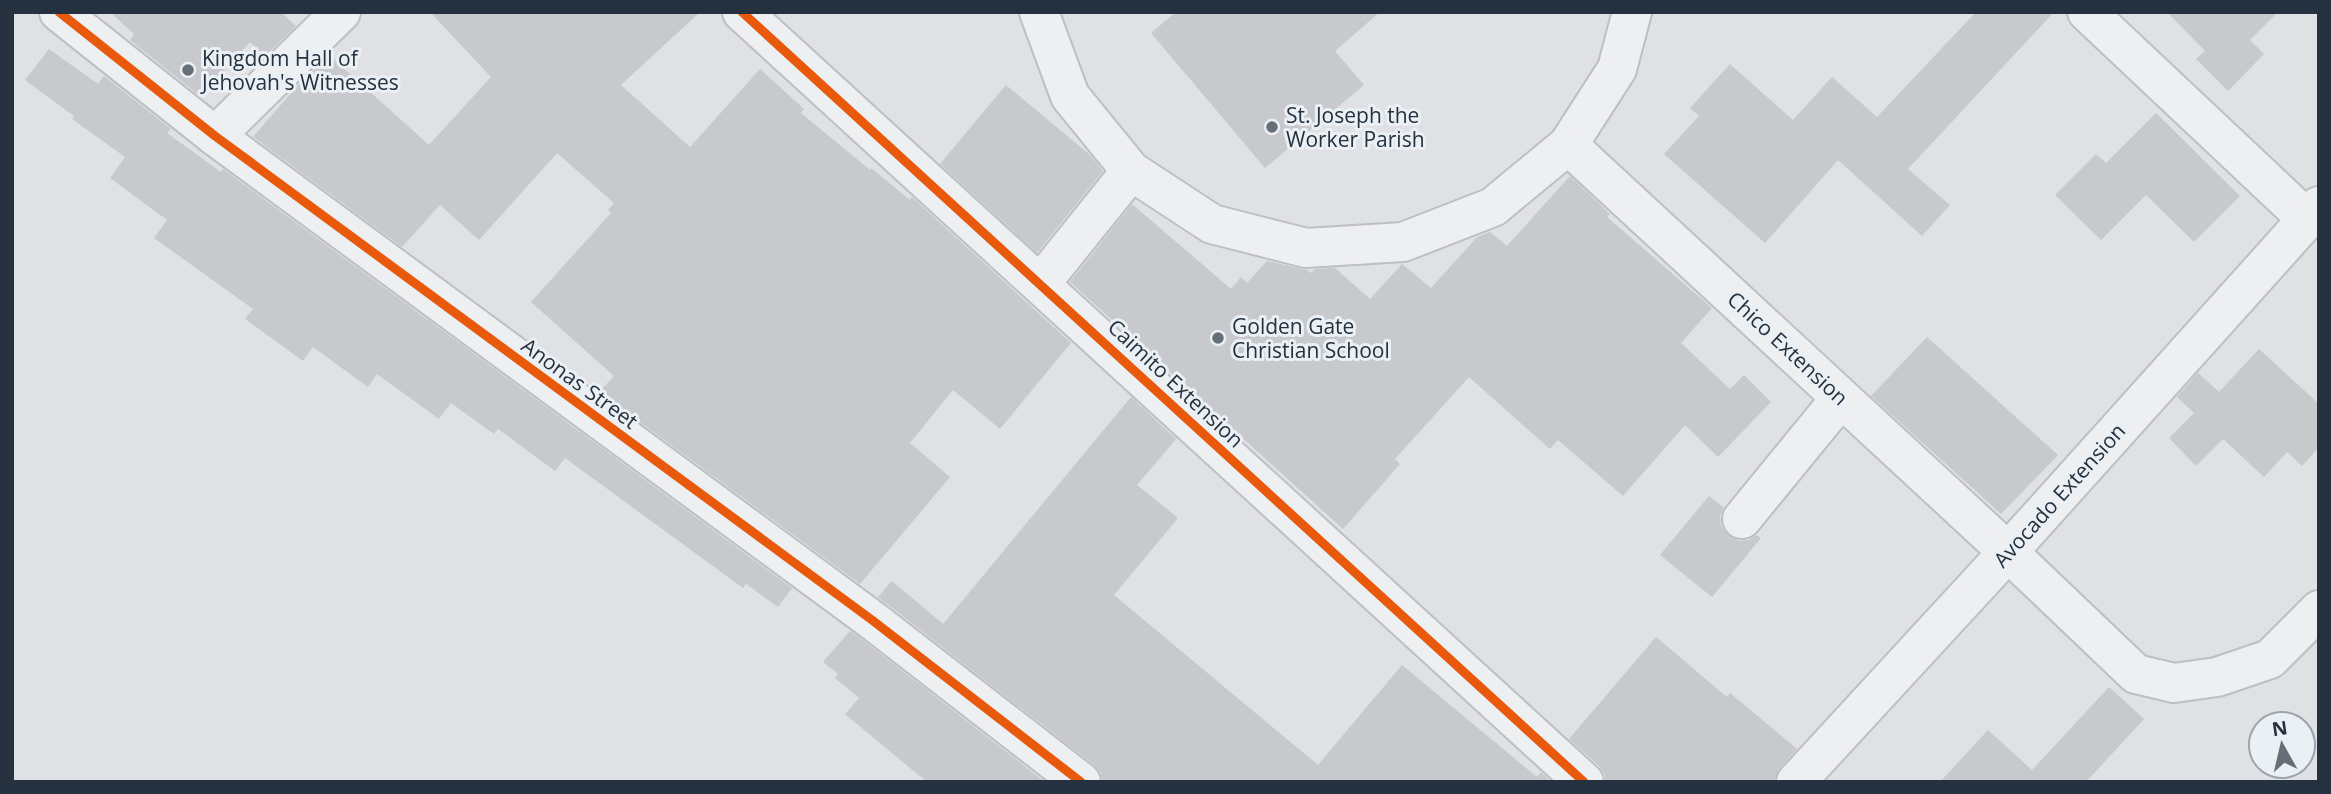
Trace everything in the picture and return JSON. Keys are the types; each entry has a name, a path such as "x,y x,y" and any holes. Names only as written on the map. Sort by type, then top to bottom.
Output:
{"street":[{"name":"Anonas Street","path":"59,12 215,136 872,620 1081,782"},
{"path":"215,136 341,12"},
{"name":"Caimito Extension","path":"742,12 1584,782"},
{"path":"1039,12 1070,96 1131,171 1212,223 1306,248 1403,242 1493,207 1567,145 1617,69 1632,12"},
{"path":"2087,12 2313,213"},
{"name":"Chico Extension","path":"1567,145 2008,552 2136,674 2174,683 2217,677 2270,659 2319,610"},
{"path":"1041,283 1131,171"},
{"name":"Avocado Extension","path":"1796,782 2008,552 2313,213"},
{"path":"1742,519 1841,398"}],"building":[{"path":"110,12 281,12 296,26 265,56 250,42 201,97 130,40 134,34"},
{"path":"430,12 700,12 621,85 690,147 760,69 804,109 801,113 870,170 871,168 910,200 912,197 1071,343 1000,429 953,390 910,443 950,477 860,584 599,392 614,376 531,302 611,213 608,210 614,203 557,153 479,240 440,205 402,247 253,137 298,85 329,55 429,145 491,77"},
{"name":"St. Joseph the Worker Parish","path":"1176,12 1380,12 1335,51 1364,85 1265,168 1151,33"},
{"path":"1976,12 2054,12 1908,169 1950,205 1922,236 1838,160 1765,243 1664,154 1699,116 1690,108 1730,64 1793,120 1832,77 1877,117"},
{"path":"2167,12 2278,12 2250,40 2264,54 2228,91 2196,59 2205,51"},
{"path":"49,49 98,84 104,76 171,129 167,133 221,172 223,169 792,588 778,607 746,584 743,588 565,458 555,471 498,429 494,434 451,403 439,419 377,374 368,387 313,347 303,361 245,319 253,309 154,238 167,220 110,178 125,157 72,119 74,116 25,80"},
{"path":"1006,85 1090,155 1103,171 1037,253 940,164"},
{"path":"2156,113 2240,196 2194,242 2146,195 2101,240 2055,195 2096,154 2106,163"},
{"path":"1570,176 1610,214 1607,217 1712,308 1681,343 1730,389 1744,375 1771,402 1718,457 1685,425 1623,496 1558,440 1550,449 1469,377 1395,459 1400,464 1343,529 1070,282 1132,204 1231,289 1241,277 1247,283 1267,261 1311,273 1315,269 1335,268 1370,299 1402,264 1431,288 1477,237 1490,232 1507,246"},
{"path":"1927,337 2058,455 2001,514 1871,396"},
{"path":"2259,349 2319,404 2319,447 2302,466 2287,452 2264,477 2223,439 2196,466 2169,438 2194,413 2177,397 2198,373 2219,392"},
{"path":"1131,397 1176,439 1137,485 1178,518 1114,595 1318,765 1402,665 1537,777 1541,772 1551,782 1102,782 1101,773 1094,765 878,597 892,581 943,624"},
{"path":"1709,496 1724,508 1720,516 1721,526 1728,535 1739,541 1749,540 1756,535 1761,538 1712,597 1660,555"},
{"path":"850,631 1045,782 927,782 845,714 859,698 835,678 838,674 823,662"},
{"path":"1656,637 1727,697 1730,693 1797,749 1780,768 1774,782 1605,782 1605,775 1599,766 1569,739"},
{"path":"2109,687 2144,719 2086,782 1940,782 1988,730 2032,770"}],"cycle path":[{"path":"59,12 215,136 872,620 1081,782"},
{"path":"742,12 1584,782"}],"place":[{"name":"Kingdom Hall of Jehovah's Witnesses","path":"188,70"},
{"name":"St. Joseph the Worker Parish","path":"1272,127"},
{"name":"Golden Gate Christian School","path":"1218,338"}]}
